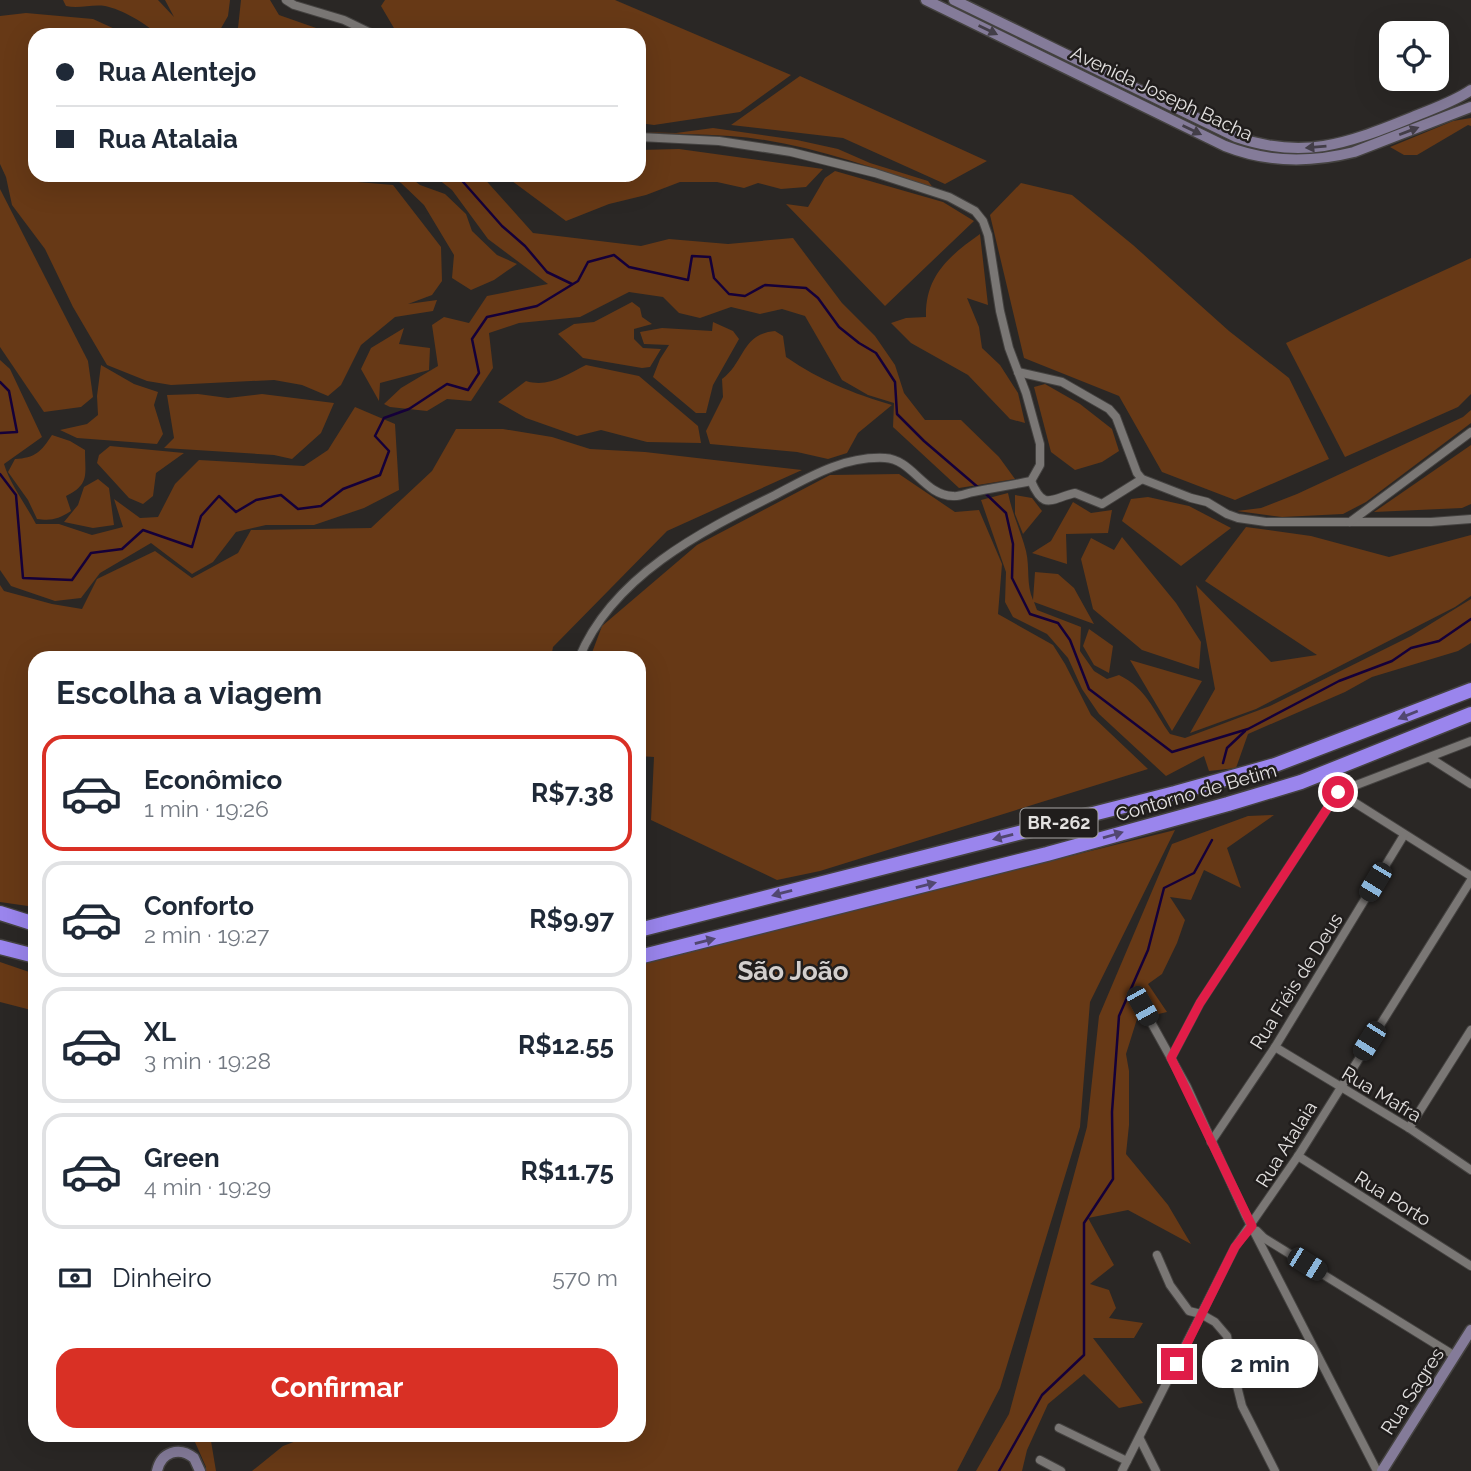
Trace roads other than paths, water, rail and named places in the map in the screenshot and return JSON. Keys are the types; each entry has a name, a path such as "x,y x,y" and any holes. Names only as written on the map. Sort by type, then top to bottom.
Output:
{"highway":[{"name":"Contorno de Betim","path":"646,928 1275,765 1471,690"},
{"name":"Contorno de Betim","path":"646,955 1047,854 1228,804 1301,782 1471,714"},
{"path":"0,913 28,922"},
{"path":"0,947 28,954"}],"main road":[{"name":"Avenida Joseph Bacha","path":"926,0 1225,146 1260,157 1304,161 1354,152 1471,107"},
{"name":"Avenida Joseph Bacha","path":"954,0 1183,112 1256,144 1283,148 1331,146 1439,106 1471,90"},
{"name":"Rua Sagres","path":"1379,1471 1471,1330"},
{"path":"157,1471 163,1457 179,1451 194,1458 200,1471"}],"street":[{"path":"286,0 361,28"},
{"path":"582,651 599,618 628,589 675,550 713,526 828,467 860,459 887,458 902,462 935,490 952,496 1031,481 1040,466 1040,444 1000,311 988,235 983,221 965,204 875,173 792,152 719,141 646,137"},
{"path":"1018,372 1062,382 1109,409 1116,417 1137,473 1142,479 1208,502 1238,518 1266,522 1431,522 1471,519"},
{"path":"1349,522 1471,432"},
{"path":"1031,481 1040,498 1046,501 1054,501 1075,493 1102,504 1142,479"},
{"path":"1171,1058 1200,1003 1338,792 1471,741"},
{"path":"1430,758 1471,784"},
{"path":"1338,792 1471,878"},
{"name":"Rua Fiéis de Deus","path":"1211,1142 1275,1047 1404,835"},
{"name":"Rua Atalaia","path":"1122,1471 1235,1247 1298,1156 1471,878"},
{"path":"1142,1006 1171,1058 1252,1226 1379,1471"},
{"path":"1409,1128 1471,1030"},
{"name":"Rua Mafra","path":"1275,1047 1409,1128 1471,1170"},
{"name":"Rua Porto","path":"1298,1156 1471,1266"},
{"path":"1252,1226 1264,1238 1455,1356"},
{"path":"1157,1255 1170,1285 1189,1311 1215,1322 1227,1336 1242,1406 1275,1471"},
{"path":"1059,1428 1127,1461"},
{"path":"1140,1439 1156,1471"},
{"path":"1041,1460 1061,1471"}],"waterway":[{"path":"463,182 547,272 572,284"},
{"path":"0,474 16,495 23,578 72,580 91,553 122,549 143,530 192,547 201,516 219,496 236,512 256,500 281,495 298,509 321,506 343,489 380,475 389,451 375,436 384,418 409,409 447,384 468,390 479,373 472,339 487,317 537,306 578,281 588,262 614,255 629,267 688,280 692,256 710,257 714,278 729,294 745,296 765,285 806,288 818,298 839,327 876,353 895,382 897,414 980,489"},
{"path":"0,382 9,391 17,432 0,433"},
{"path":"985,493 1006,513 1013,544 1012,578 1030,614 1058,623 1070,640 1089,689 1172,752 1248,729 1339,681 1392,661 1411,648 1439,641 1471,619"},
{"path":"1223,763 1227,748 1245,731"},
{"path":"999,1471 1042,1395 1084,1355 1084,1223 1113,1179 1112,1112 1119,1016 1148,950 1164,888 1194,873 1212,840"}],"district":[{"name":"São João","path":"793,971"}]}
